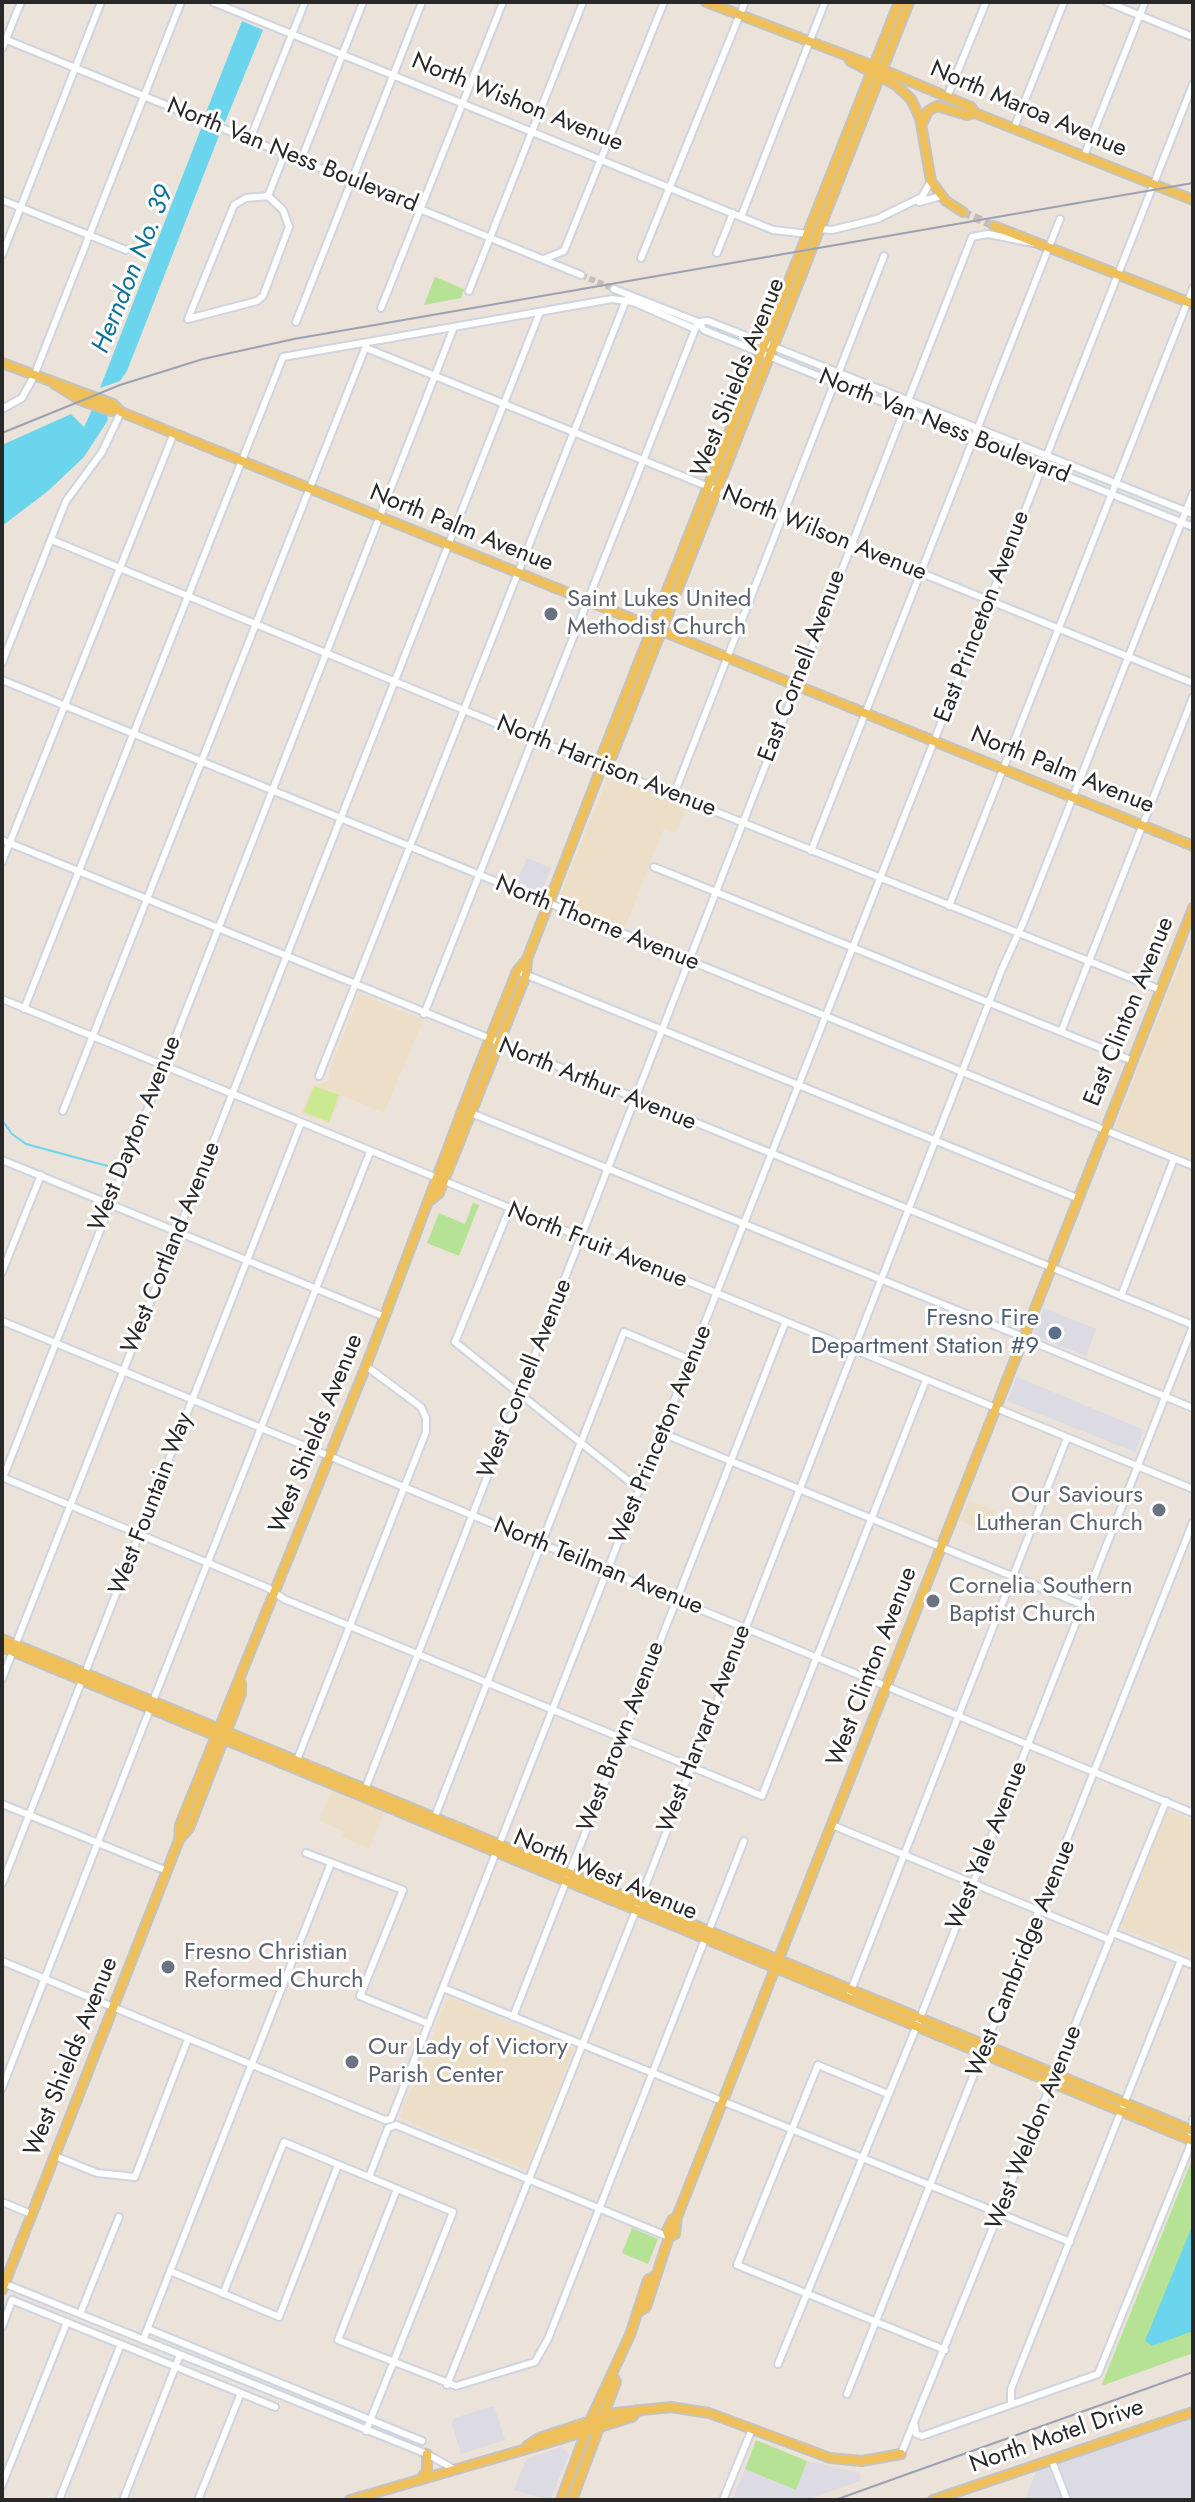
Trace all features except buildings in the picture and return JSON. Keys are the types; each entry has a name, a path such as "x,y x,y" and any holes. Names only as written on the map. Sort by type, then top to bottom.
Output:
{"main road":[{"name":"North Maroa Avenue","path":"706,2 877,72 947,97 971,107 975,113 1193,200"},
{"name":"West Shields Avenue","path":"439,1180 471,1113 493,1043 546,904 602,766 612,756 656,630 712,488 769,344 820,229 899,2"},
{"name":"West Shields Avenue","path":"769,344 808,234 909,2"},
{"path":"877,72 908,95 922,125 931,181 941,196 963,212"},
{"path":"922,125 928,111 937,106 967,115 975,113"},
{"path":"994,226 1190,303"},
{"name":"North Palm Avenue","path":"2,363 53,383 61,392 115,409 1193,846"},
{"name":"East Clinton Avenue","path":"1104,1130 1193,908"},
{"name":"West Shields Avenue","path":"3,2286 179,1840 180,1825 241,1694 241,1683 439,1180 476,1074 493,1043"},
{"path":"471,1113 468,1107 476,1074"},
{"name":"West Clinton Avenue","path":"561,2500 588,2426 608,2379 613,2377 640,2311 638,2304 648,2280 653,2277 669,2237 675,2234 677,2217 779,1964 1104,1130"},
{"name":"North West Avenue","path":"2,1639 14,1648 1192,2136"},
{"name":"North West Avenue","path":"2,1647 14,1648"},
{"name":"North West Avenue","path":"221,1733 297,1760 364,1792"},
{"name":"West Clinton Avenue","path":"572,2500 616,2382 613,2377"},
{"path":"527,2446 539,2438 632,2417 638,2410 671,2407 699,2410 813,2454 841,2460 901,2454"},
{"name":"North Motel Drive","path":"933,2500 1193,2412"},
{"path":"547,2443 588,2426"},
{"path":"350,2500 527,2446 568,2443 576,2458"},
{"path":"421,2479 427,2470 427,2454"},
{"path":"924,2500 959,2492"}],"street":[{"path":"2,49 21,2"},
{"path":"2,255 101,2"},
{"path":"2,409 22,398 34,376 181,2"},
{"name":"North Wishon Avenue","path":"213,2 773,230 808,234"},
{"path":"250,139 305,2"},
{"path":"301,160 363,2"},
{"path":"296,322 422,2"},
{"path":"381,308 503,2"},
{"path":"469,291 583,2"},
{"path":"544,259 564,251 664,2"},
{"path":"641,258 745,2"},
{"path":"741,217 825,2"},
{"path":"947,97 986,2"},
{"path":"1014,128 1064,2"},
{"path":"1107,2 1193,37"},
{"path":"1084,156 1145,2"},
{"name":"North Van Ness Boulevard","path":"4,39 581,275"},
{"name":"East Princeton Avenue","path":"826,1016 1193,84"},
{"path":"268,196 285,153"},
{"path":"911,204 926,194 931,181"},
{"path":"268,196 283,210 289,227 267,288 257,301 188,319 234,205 246,198 268,196"},
{"path":"820,229 859,225 911,204 941,196"},
{"path":"2,200 126,250"},
{"path":"717,253 733,213"},
{"path":"811,851 974,439 1045,246 1060,219"},
{"name":"East Cornell Avenue","path":"690,961 972,237 988,234 1045,246"},
{"path":"674,794 884,256"},
{"path":"949,906 1190,303 1193,288"},
{"name":"North Van Ness Boulevard","path":"614,289 674,313 704,330 1193,527"},
{"path":"24,1009 136,734 283,357 366,345 612,299 626,300 696,326 424,1014"},
{"path":"319,1076 626,300"},
{"name":"West Cortland Avenue","path":"2,1679 540,312"},
{"path":"659,312 674,313"},
{"name":"North Van Ness Boulevard","path":"696,326 708,321 769,344 1189,513"},
{"name":"West Dayton Avenue","path":"2,1478 454,327"},
{"path":"63,1111 366,345"},
{"name":"North Wilson Avenue","path":"366,345 435,376 1193,683"},
{"path":"2,663 66,501 102,452 115,409"},
{"path":"2,862 6,842 65,705 174,433"},
{"name":"West Harvard Avenue","path":"447,2385 638,1906 689,1766 989,1002 1024,921 1181,522 1189,513 1193,493"},
{"name":"North Harrison Avenue","path":"52,540 534,739 1161,990"},
{"name":"North Thorne Avenue","path":"2,680 1193,1166"},
{"path":"1061,1032 1193,697"},
{"name":"North Arthur Avenue","path":"6,842 493,1043 1193,1325"},
{"path":"654,867 1133,1061"},
{"name":"West Cornell Avenue","path":"364,1792 690,961"},
{"path":"521,973 1077,1198"},
{"name":"North Fruit Avenue","path":"2,999 1193,1489"},
{"name":"West Princeton Avenue","path":"369,2177 826,1016"},
{"path":"471,1113 1193,1408"},
{"name":"West Fountain Way","path":"2,1884 301,1123"},
{"path":"2,2088 370,1152"},
{"path":"1121,1296 1174,1159"},
{"path":"2,1160 385,1317"},
{"path":"2,1272 41,1175"},
{"path":"509,1210 455,1342 640,1490"},
{"name":"North Teilman Avenue","path":"2,1321 1193,1813"},
{"name":"West Brown Avenue","path":"513,2017 785,1323"},
{"name":"West Yale Avenue","path":"778,2364 918,2022 1193,1325"},
{"path":"433,1821 624,1332 691,1360"},
{"path":"297,1760 426,1432 426,1418 421,1407 366,1366"},
{"path":"2,1478 762,1796 926,1380"},
{"path":"662,1433 1083,1605"},
{"path":"849,1994 1067,1438"},
{"name":"West Cambridge Avenue","path":"847,2394 1193,1522"},
{"name":"West Weldon Avenue","path":"901,2454 1001,2214 1166,1801"},
{"path":"2,1804 167,1871"},
{"path":"832,1825 1041,1911 1193,1965"},
{"path":"397,2189 338,2340 447,2385 463,2386 535,2362 548,2339 744,1841"},
{"path":"306,1853 403,1890 360,1996 429,2024"},
{"path":"143,2340 331,1863"},
{"path":"1011,2404 1011,2389 1181,1960"},
{"path":"2,1961 669,2237"},
{"path":"443,1988 1070,2242"},
{"path":"55,2156 97,2173 135,2177 188,2039"},
{"path":"888,2094 818,2065 737,2265 945,2350"},
{"path":"915,2425 916,2434 922,2436 1098,2374 1192,2136 1193,2119"},
{"path":"223,2294 284,2142 453,2212 366,2431"},
{"path":"170,2271 279,2317 338,2165"},
{"path":"2,2202 31,2214"},
{"path":"80,2314 119,2217"},
{"path":"3,2286 427,2454 454,2469"},
{"path":"2,2327 12,2300 275,2407"},
{"path":"2,2485 67,2322"},
{"path":"148,2329 422,2441"},
{"path":"59,2500 121,2344"},
{"path":"123,2500 180,2355"},
{"path":"198,2500 241,2393"},
{"path":"723,2500 752,2429"},
{"path":"1052,2461 1067,2500"}],"shaded area":[{"path":"609,775 687,806 676,833 664,828 625,927 558,900"},
{"path":"527,858 551,868 541,893 516,883"},
{"path":"1193,929 1193,1161 1115,1127"},
{"path":"360,994 423,1020 384,1113 342,1095 329,1124 301,1113 313,1085 329,1081 330,1069"},
{"path":"1044,1308 1096,1329 1086,1356 1033,1335"},
{"path":"1017,1377 1144,1430 1135,1452 1007,1401"},
{"path":"969,1500 995,1511 987,1532 960,1521"},
{"path":"332,1790 384,1812 369,1849 342,1837 344,1831 319,1821"},
{"path":"1167,1810 1193,1820 1193,1957 1121,1928"},
{"path":"448,1997 574,2049 526,2170 400,2118"},
{"path":"494,2406 505,2440 461,2454 452,2424 454,2418"},
{"path":"1193,2406 1193,2500 1025,2500 1041,2460"},
{"path":"562,2447 569,2454 550,2500 514,2490 526,2459"},
{"path":"807,2461 860,2473 860,2481 806,2500 732,2500 745,2469 796,2490"}],"green space":[{"path":"435,277 464,289 461,298 424,305"},
{"path":"314,1086 339,1095 329,1122 304,1112"},
{"path":"473,1203 479,1205 459,1256 427,1243 439,1213 465,1224"},
{"path":"1193,2157 1193,2353 1104,2385 1102,2384"},
{"path":"632,2228 658,2239 648,2264 622,2253"},
{"path":"756,2440 807,2461 796,2490 745,2469"}],"water":[{"path":"242,21 263,30 225,122 205,115"},
{"path":"202,126 220,133 127,371 120,381 100,388"},
{"path":"92,410 107,415 108,420 84,457 48,491 2,526 2,445 71,414 84,427"},
{"path":"1193,2224 1193,2331 1152,2346 1145,2341"}],"waterway":[{"path":"2,1120 12,1134 26,1144 115,1168"}],"tunnel":[{"path":"963,212 994,226"},
{"path":"581,275 614,289"}],"railway":[{"path":"2,433 120,385 203,359 294,339 1193,183"},
{"path":"835,2500 1193,2372"}],"place":[{"name":"Saint Lukes United Methodist Church","path":"551,614"},
{"name":"Fresno Fire Department Station #9","path":"1055,1333"},
{"name":"Our Saviours Lutheran Church","path":"1159,1510"},
{"name":"Cornelia Southern Baptist Church","path":"933,1601"},
{"name":"Fresno Christian Reformed Church","path":"168,1967"},
{"name":"Our Lady of Victory Parish Center","path":"352,2062"}],"water label":[{"name":"Herndon No. 39","path":"134,270"}]}
